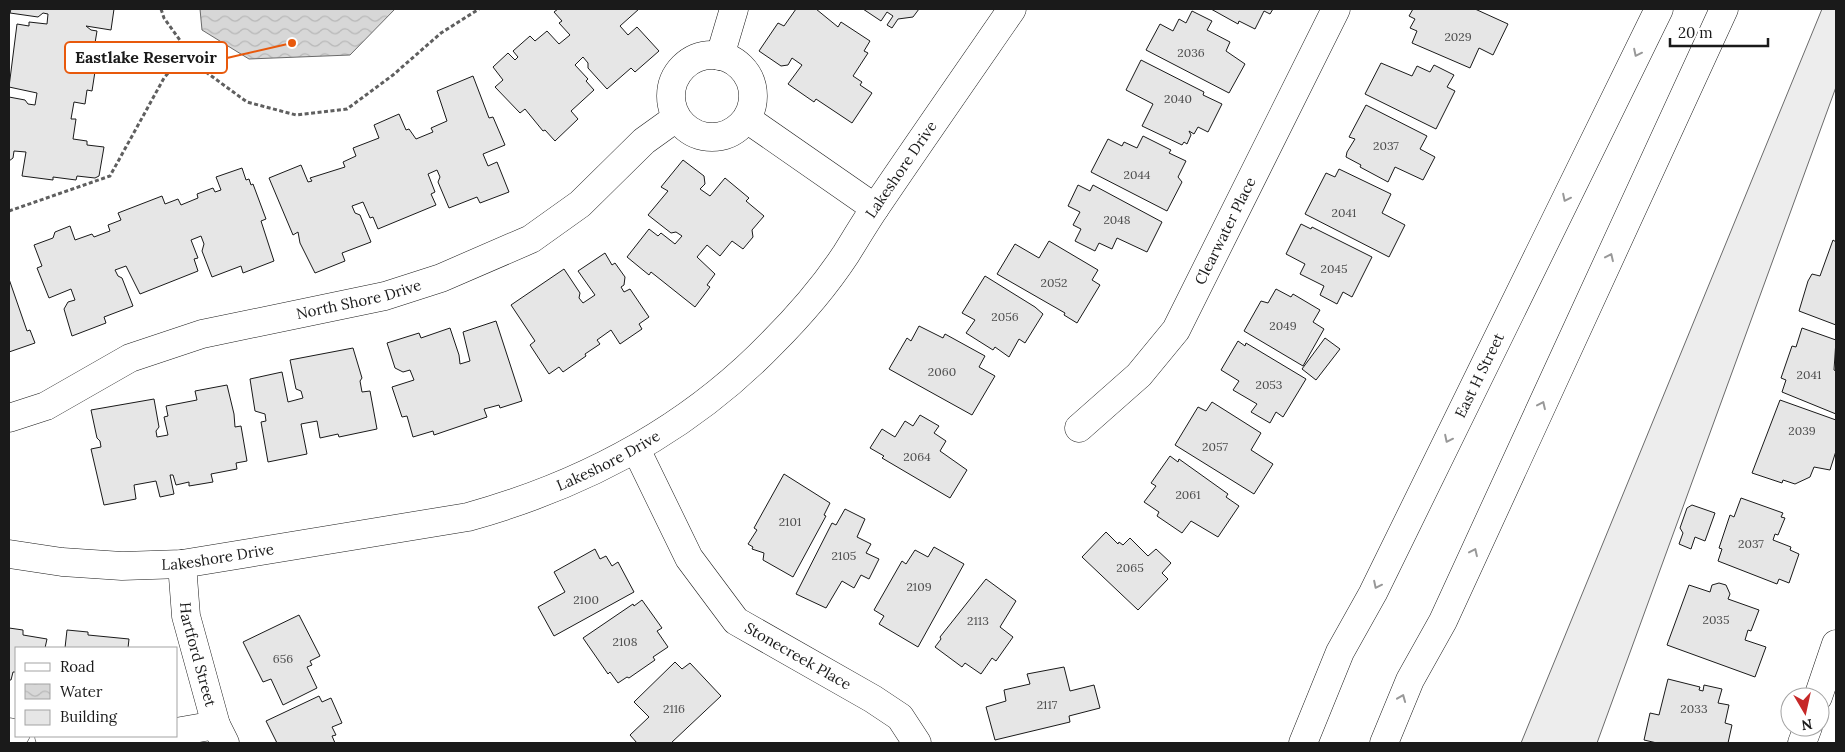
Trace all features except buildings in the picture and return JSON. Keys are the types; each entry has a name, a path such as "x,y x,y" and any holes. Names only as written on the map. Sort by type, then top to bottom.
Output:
{"street":[{"path":"720,56 734,9"},
{"name":"Lakeshore Drive","path":"9,554 62,562 122,566 182,564 468,517 512,504 555,488 636,449 685,418 715,394 772,344 810,301 845,256 875,208 1012,9"},
{"name":"Clearwater Place","path":"1079,428 1139,375 1176,330 1336,9"},
{"name":"East H Street","path":"1304,743 1340,652 1373,593 1659,9"},
{"path":"1384,743 1410,680 1443,621 1724,9"},
{"path":"707,55 720,56 738,65 751,80 754,93 752,107 747,119 738,129 725,136 711,138 698,136 685,129 676,118 671,105 671,91 674,78 683,66 694,59 707,55"},
{"name":"North Shore Drive","path":"9,418 46,406 130,358 202,334 384,296 441,278 531,239 580,204 644,141 676,118"},
{"path":"747,119 875,208"},
{"name":"Stonecreek Place","path":"636,449 689,558 736,621 873,698 900,717 917,743"},
{"name":"Hartford Street","path":"182,564 186,616 220,734"},
{"path":"1821,687 1836,644"},
{"path":"178,732 220,734"},
{"path":"63,737 104,740 145,737"}],"path":[{"path":"161,9 164,18 199,67 247,102 296,115 348,109 393,75 441,33 479,9"},
{"path":"9,211 110,176 164,78 187,50"}],"shaded area":[{"path":"1822,9 1836,9 1836,87 1597,743 1521,743"}],"water":[{"path":"200,9 395,9 350,55 249,59 202,30"}],"place":[{"name":"Eastlake Reservoir","path":"292,43"}]}
